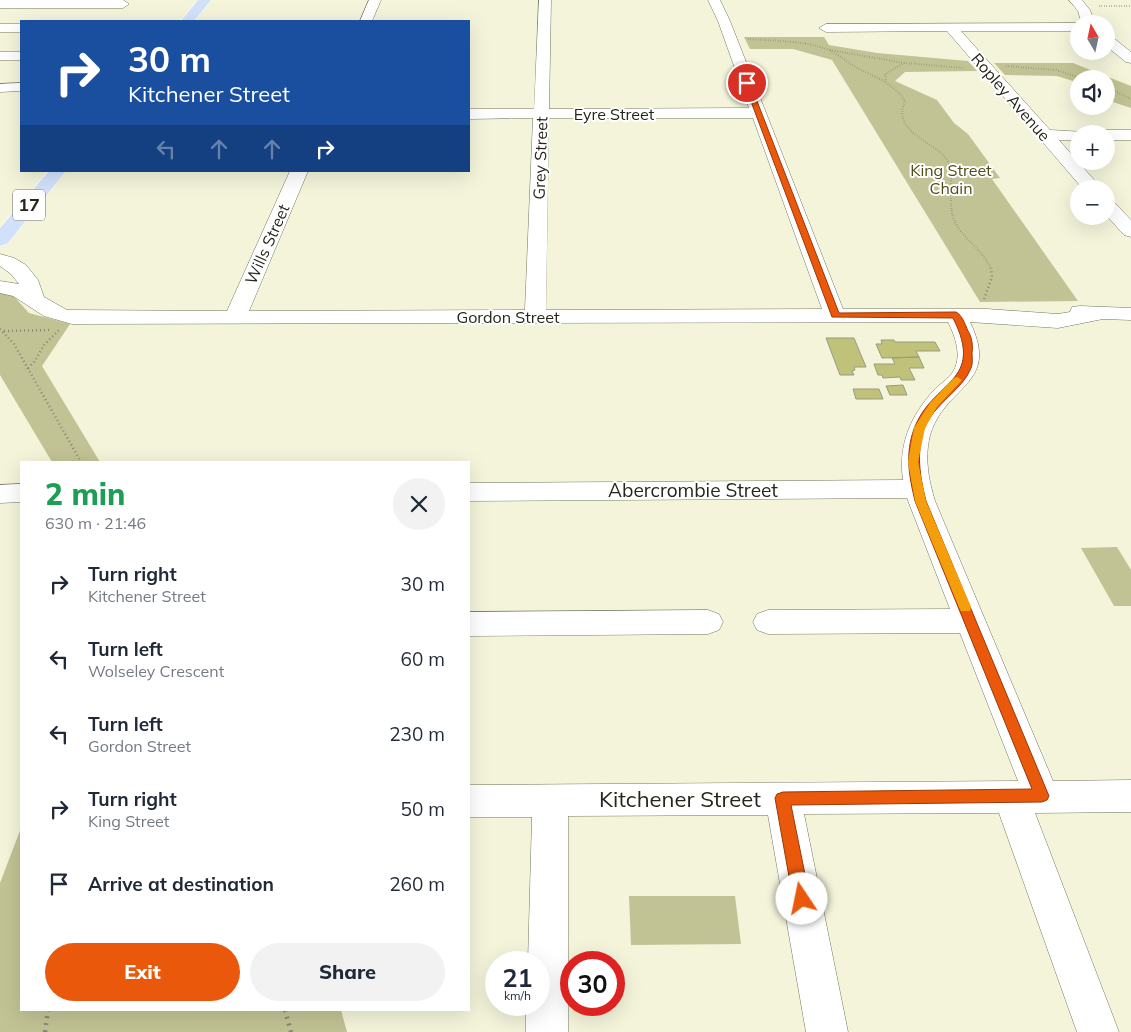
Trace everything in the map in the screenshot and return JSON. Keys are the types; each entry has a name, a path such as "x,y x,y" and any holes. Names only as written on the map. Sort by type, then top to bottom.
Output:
{"main road":[{"path":"188,20 205,0"},
{"name":"17","path":"0,240 57,172"}],"street":[{"path":"368,18 375,0"},
{"name":"Grey Street","path":"535,316 545,0"},
{"path":"714,0 724,21 835,316"},
{"path":"1075,0 1086,15"},
{"path":"0,4 125,2"},
{"path":"110,15 125,2"},
{"name":"Ropley Avenue","path":"950,27 1085,180"},
{"path":"826,28 1070,27"},
{"path":"0,28 20,28"},
{"path":"1115,47 1131,60"},
{"path":"0,56 20,56"},
{"path":"0,88 20,88"},
{"name":"Eyre Street","path":"470,114 759,113"},
{"path":"1045,135 1070,135"},
{"path":"1115,135 1131,135"},
{"name":"Wills Street","path":"235,318 299,172"},
{"path":"1117,208 1131,231"},
{"path":"0,260 11,263 22,272 33,288 34,299"},
{"name":"Gordon Street","path":"0,287 19,289 65,324 235,318 535,316 987,315 1058,321 1098,314 1128,318"},
{"path":"956,315 966,334 968,346 967,367 934,406 920,428 913,462 917,489 971,621 1098,1032"},
{"name":"Abercrombie Street","path":"470,492 917,489"},
{"path":"0,494 20,494"},
{"path":"768,622 971,621"},
{"path":"470,624 708,622"},
{"name":"Kitchener Street","path":"470,801 1131,796"},
{"path":"783,798 827,1032"},
{"path":"547,1032 550,800"}],"path":[{"path":"1091,6 1131,6"},
{"path":"743,39 795,42 904,63 970,69"},
{"path":"829,50 842,60 887,82 903,98 902,119 914,132 939,151 950,164 952,171 950,190 953,218 960,231 980,253 991,270 992,275 984,301 987,315"},
{"path":"887,82 885,74 904,63"},
{"path":"1004,66 1056,70 1070,74"},
{"path":"1115,91 1131,99"},
{"path":"1,330 65,324"},
{"path":"28,368 35,363 38,353 45,344 65,324"},
{"path":"1,330 14,344 74,452 81,461"},
{"path":"45,1032 48,1011"},
{"path":"286,1011 291,1032"}],"green space":[{"name":"King Street Chain","path":"744,37 824,37 829,45 877,53 968,61 977,71 905,72 895,81 937,100 954,123 968,134 1000,178 992,179 1078,301 980,302 832,60 793,49 750,49"},
{"path":"994,63 1073,63 1091,70 1070,70 1070,80 1057,76 1005,75"},
{"path":"1115,80 1131,86 1131,108 1115,103"},
{"path":"0,291 9,291 29,313 70,324 42,366 99,461 51,461 0,375"},
{"path":"1117,547 1131,570 1131,606 1114,606 1081,548"},
{"path":"20,831 20,1011 341,1011 347,1032 0,1032 0,883"},
{"path":"629,896 735,896 741,944 631,945"}],"building":[{"path":"826,338 854,338 866,367 854,367 855,370 852,371 854,375 840,375"},
{"path":"881,340 935,342 940,351 916,351 919,357 882,358 876,344 882,344"},
{"path":"919,357 924,368 909,368 915,380 901,380 900,377 883,378 882,375 878,375 874,364 895,364 892,358"},
{"path":"903,385 907,395 890,395 886,386"},
{"path":"853,389 879,389 883,399 856,399"}],"slow traffic":[{"path":"957,380 926,416 920,428 913,462 914,475 921,501 965,607"}],"route":[{"path":"747,83 835,316 956,315 966,334 968,346 967,367 926,416 920,428 914,452 914,475 921,501 1042,796 783,798 802,899"}]}
